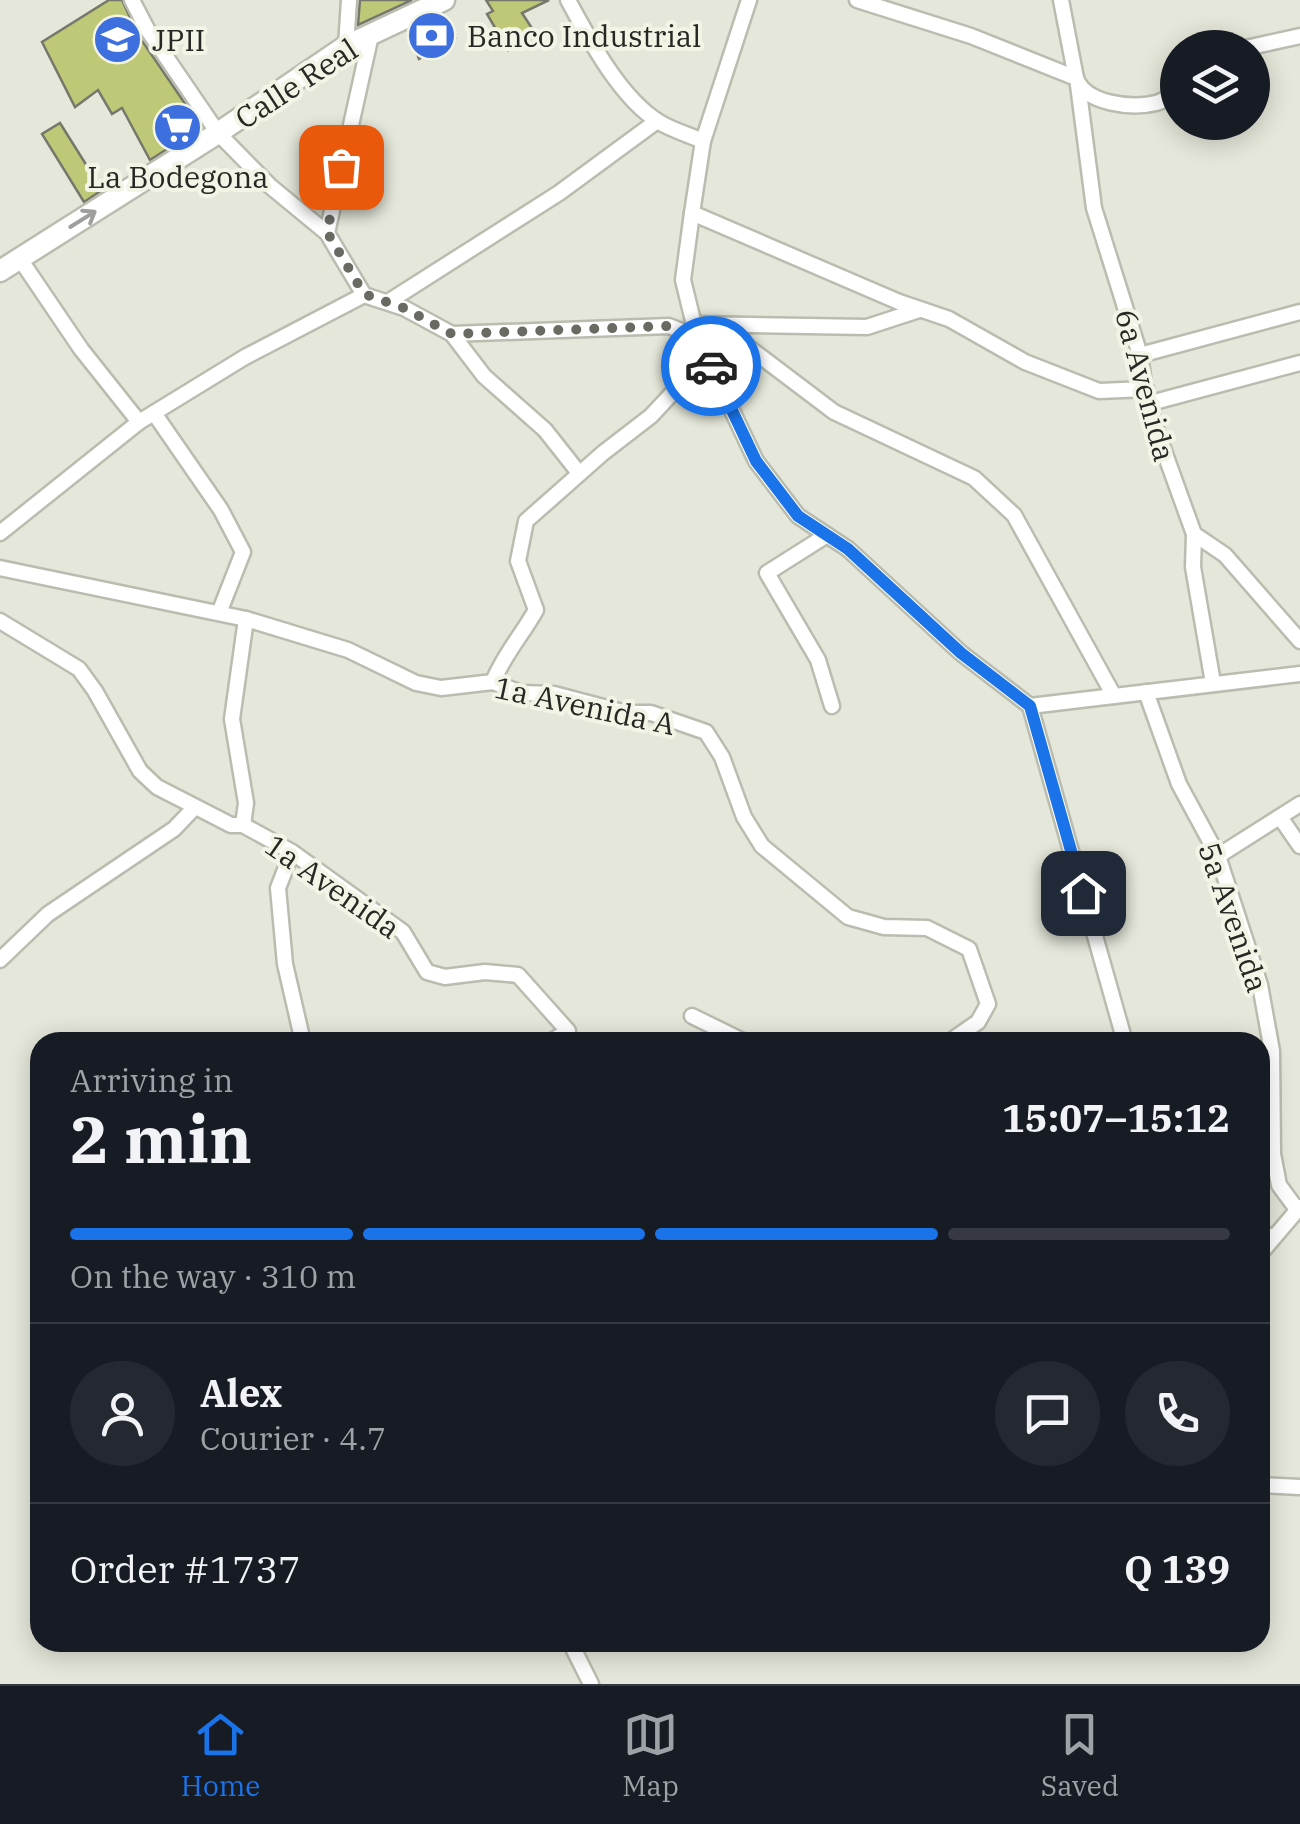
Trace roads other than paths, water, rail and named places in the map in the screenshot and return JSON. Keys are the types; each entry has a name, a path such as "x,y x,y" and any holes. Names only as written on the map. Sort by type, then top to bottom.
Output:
{"main road":[{"name":"Calle Real","path":"0,271 218,133 346,46 444,0"}],"street":[{"path":"132,0 147,29 218,133 270,186 327,232 364,294 452,334 669,326 695,330 720,325 867,327 920,310"},
{"path":"346,46 349,0"},
{"path":"568,0 595,52 657,121 704,141"},
{"path":"749,0 704,141 692,212 683,280 695,330 756,461 798,516 848,549 961,653 1030,706 1122,1032"},
{"path":"858,0 972,36 1120,105 1160,101"},
{"name":"6a Avenida","path":"1061,0 1094,208 1140,356 1146,397 1194,534"},
{"path":"327,232 370,35"},
{"path":"1270,43 1300,36"},
{"path":"388,302 559,193 657,121"},
{"path":"692,212 948,319 1025,362 1100,391 1146,397 1300,364"},
{"path":"20,259 80,349 139,422"},
{"path":"0,534 139,422 245,357 364,294"},
{"path":"1140,356 1300,312"},
{"path":"720,325 834,412 974,478 988,490 1014,515 1114,696"},
{"path":"452,334 484,376 544,430 579,473"},
{"path":"493,682 501,662 536,610 518,561 526,521 652,416 706,357"},
{"path":"154,413 221,510 243,552 219,612"},
{"path":"1194,534 1225,555 1300,640"},
{"path":"1194,534 1193,567 1212,683"},
{"path":"827,535 767,573 818,660 832,706"},
{"name":"1a Avenida A","path":"0,568 246,619 348,650 416,683 441,688 493,682 521,694 554,694 626,713 651,712 706,732 722,756 744,817 762,846 848,917 884,928 927,928 968,949 988,1004 978,1022 963,1032"},
{"path":"243,825 246,803 232,719 246,619"},
{"name":"1a Avenida","path":"0,621 79,669 140,772 157,787 231,825 243,825 292,852 403,932 427,972 445,977 485,972 518,975 566,1032"},
{"path":"1030,706 1300,674"},
{"name":"5a Avenida","path":"1146,692 1179,784 1218,856 1260,985 1269,1032"},
{"path":"1218,856 1300,804"},
{"path":"0,960 48,914 174,830 195,808"},
{"path":"1280,817 1300,846"},
{"path":"292,852 278,888 284,964 301,1032"},
{"path":"692,1016 725,1032"},
{"name":"5a Avenida","path":"1270,1040 1274,1154 1279,1185 1298,1208"},
{"path":"1270,1231 1298,1208"},
{"path":"1270,1486 1300,1487"},
{"path":"575,1652 591,1684"}],"place":[{"name":"Banco Industrial","path":"432,35"},
{"name":"JPII","path":"117,39"},
{"name":"La Bodegona","path":"178,127"}]}
